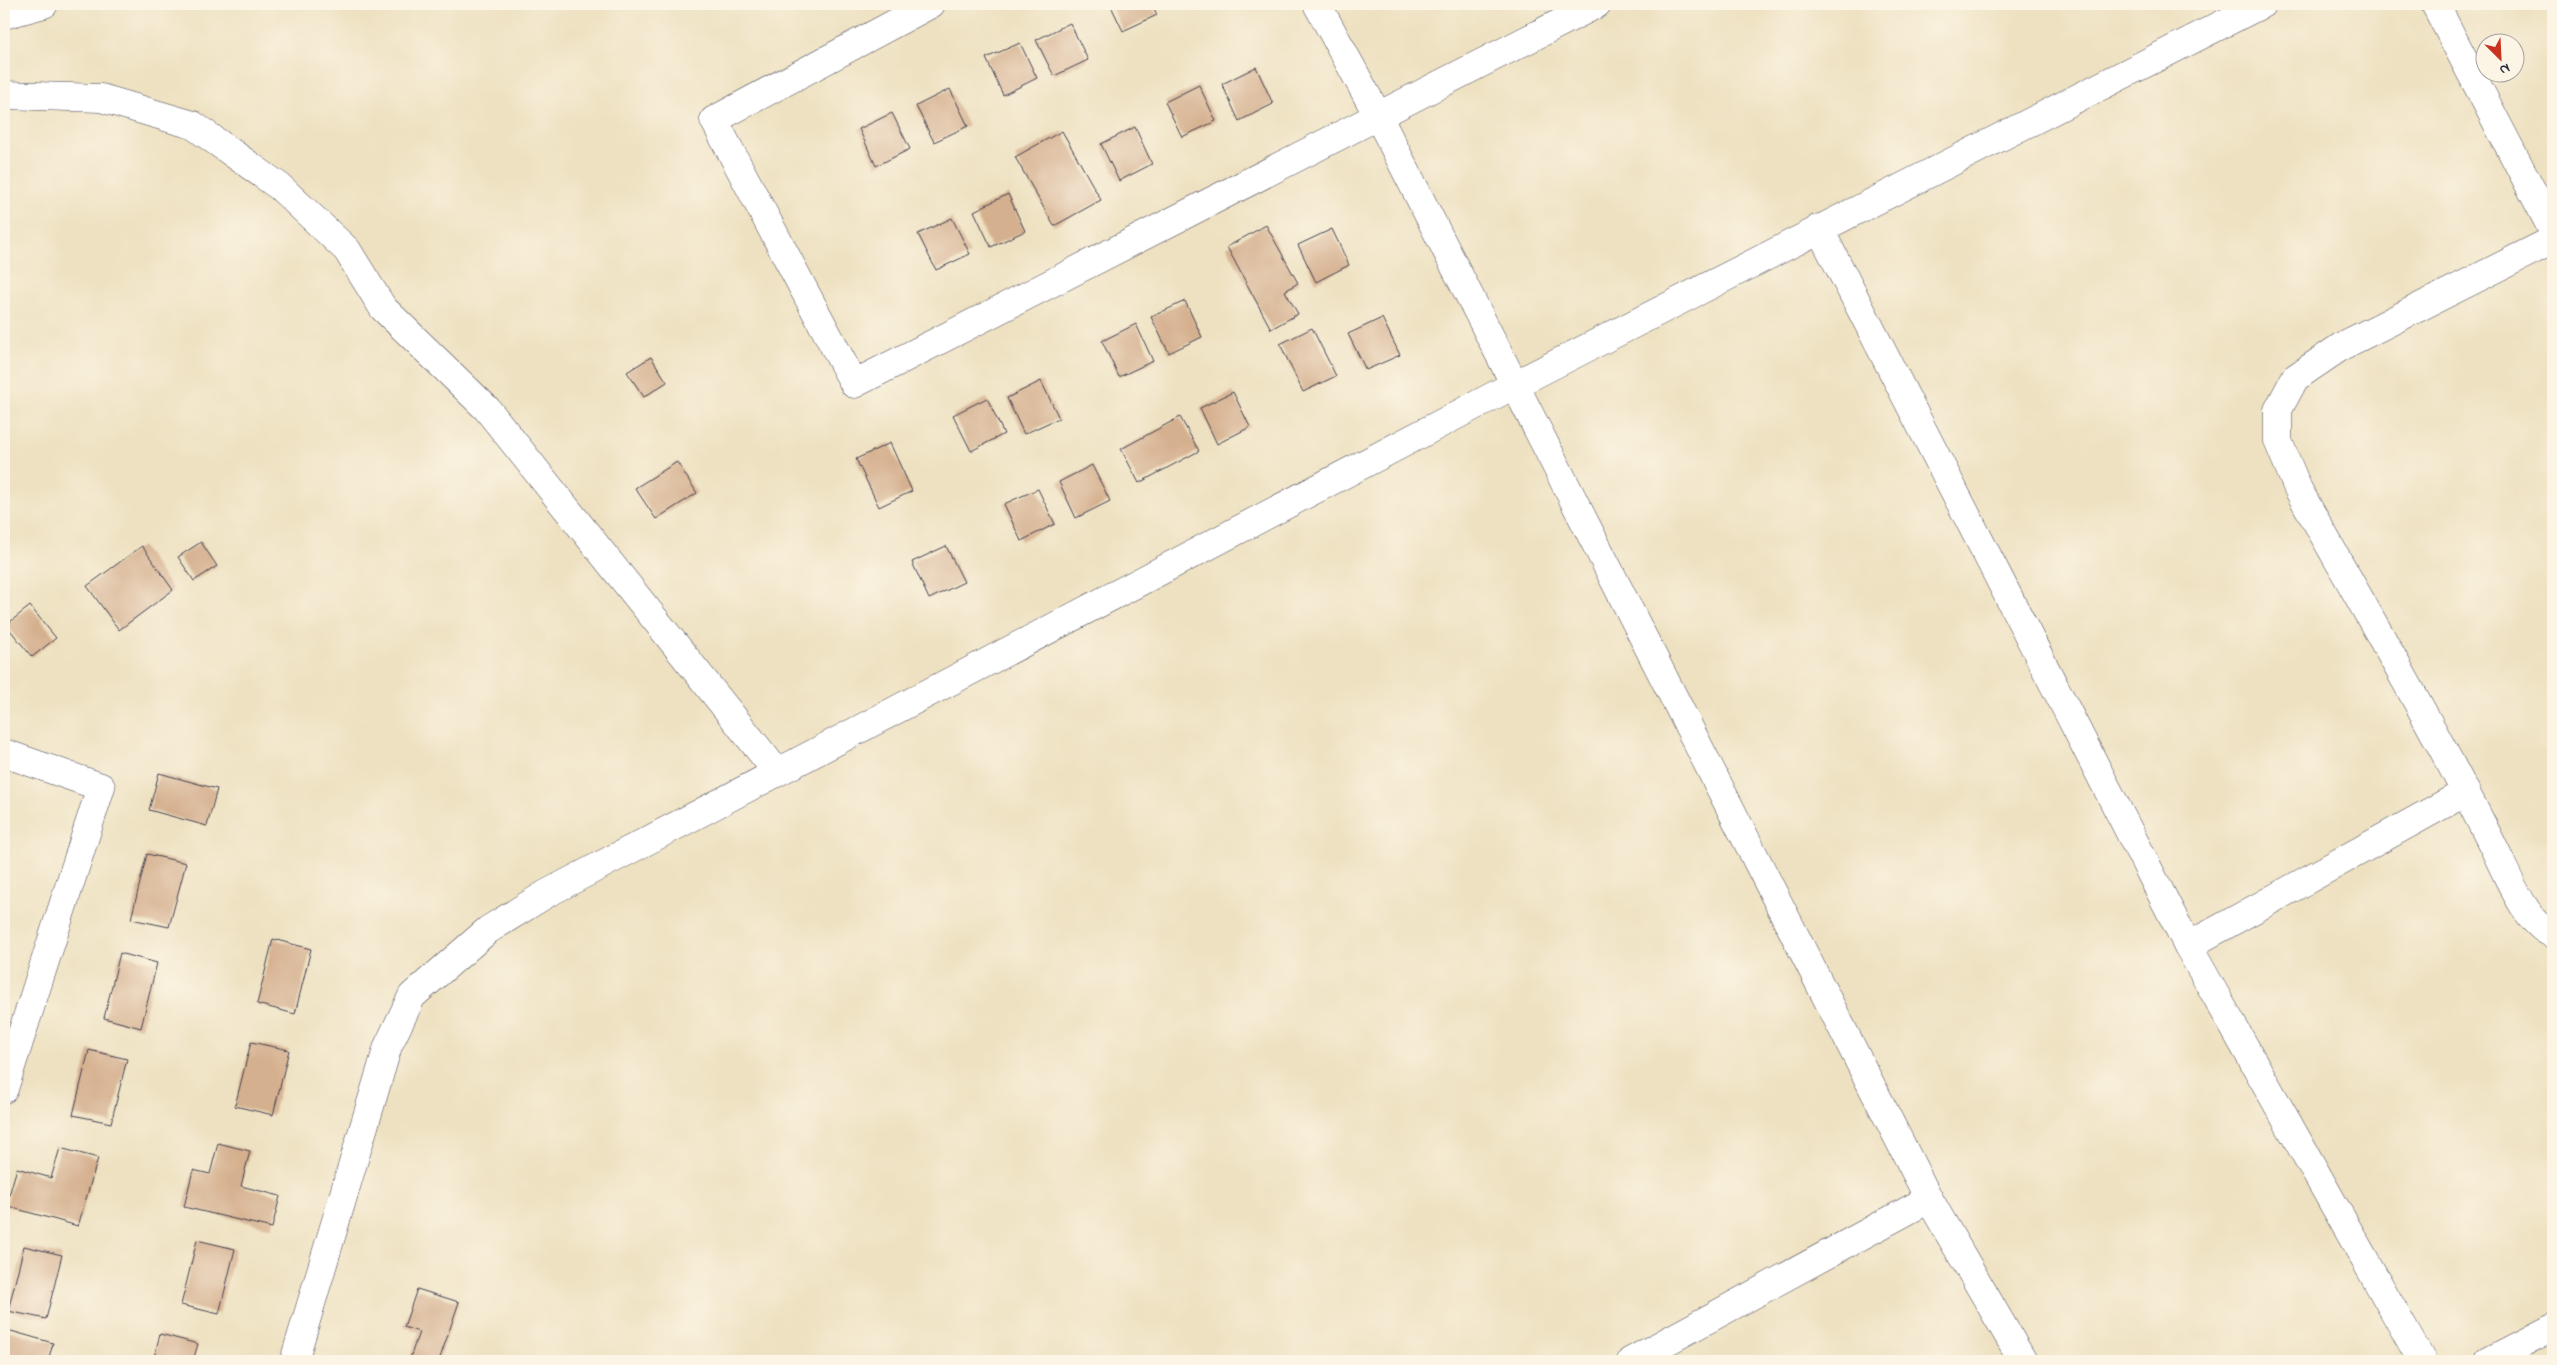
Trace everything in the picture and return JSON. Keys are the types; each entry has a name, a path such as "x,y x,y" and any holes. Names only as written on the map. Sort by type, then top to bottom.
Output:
{"street":[{"path":"4,15 44,4"},
{"path":"931,4 714,120 854,384 1378,114 1597,4"},
{"path":"1317,4 1378,114 1929,1199 2023,1361"},
{"path":"294,1361 388,1046 412,996 488,930 546,894 1514,385 2262,4"},
{"path":"2435,4 2553,232"},
{"path":"4,95 101,98 193,125 280,187 347,250 383,308 487,409 777,772"},
{"path":"1819,228 2188,946 2422,1361"},
{"path":"2553,240 2342,346 2295,378 2278,410 2278,441 2298,489 2466,792 2515,889 2533,920 2547,932 2553,934"},
{"path":"4,753 102,787 4,1086"},
{"path":"2188,946 2466,792"},
{"path":"1631,1361 1929,1199"},
{"path":"2489,1361 2553,1328"}],"building":[{"path":"1110,4 1152,4 1157,15 1123,31"},
{"path":"1070,23 1088,60 1054,76 1036,40"},
{"path":"1020,43 1037,78 1003,95 986,58"},
{"path":"1256,67 1273,104 1239,121 1222,84"},
{"path":"1199,85 1216,121 1182,137 1165,102"},
{"path":"950,89 968,126 934,142 916,106"},
{"path":"892,113 910,149 876,166 859,129"},
{"path":"1135,127 1152,164 1119,181 1101,144"},
{"path":"1062,131 1101,200 1054,226 1015,157"},
{"path":"1008,194 1025,231 991,247 974,211"},
{"path":"952,218 970,254 936,270 918,234"},
{"path":"1266,225 1298,283 1285,291 1298,314 1271,329 1227,247"},
{"path":"1332,229 1349,265 1316,282 1298,245"},
{"path":"1185,301 1202,337 1169,353 1151,317"},
{"path":"1382,318 1400,355 1366,370 1348,334"},
{"path":"1136,324 1153,361 1119,377 1102,341"},
{"path":"1312,328 1336,376 1303,392 1280,344"},
{"path":"651,357 667,382 644,397 627,372"},
{"path":"1041,381 1059,418 1024,434 1007,398"},
{"path":"1233,392 1250,427 1217,444 1200,408"},
{"path":"987,398 1004,434 971,451 953,415"},
{"path":"1180,417 1199,451 1139,483 1121,449"},
{"path":"890,443 912,491 879,507 856,459"},
{"path":"677,462 697,493 656,519 635,488"},
{"path":"1092,465 1110,501 1076,518 1059,482"},
{"path":"1038,489 1055,524 1021,541 1004,504"},
{"path":"201,542 217,566 194,581 178,557"},
{"path":"142,546 173,590 119,630 87,586"},
{"path":"946,546 964,582 929,599 912,562"},
{"path":"30,606 56,638 32,657 6,625"},
{"path":"159,773 217,789 207,826 149,810"},
{"path":"147,854 186,863 169,927 131,919"},
{"path":"273,939 311,949 295,1014 257,1004"},
{"path":"120,953 157,963 141,1028 104,1018"},
{"path":"251,1042 289,1050 273,1115 235,1106"},
{"path":"89,1050 127,1059 111,1123 73,1115"},
{"path":"218,1143 250,1151 241,1186 280,1196 272,1228 184,1207 193,1170 210,1174"},
{"path":"60,1148 98,1158 78,1226 6,1206 17,1168 51,1178"},
{"path":"197,1240 235,1249 219,1314 181,1305"},
{"path":"24,1246 62,1255 46,1319 8,1311"},
{"path":"417,1289 459,1302 439,1361 409,1361 419,1332 404,1327"},
{"path":"4,1329 53,1343 48,1361 4,1361"},
{"path":"160,1334 198,1344 193,1361 153,1361"}]}
